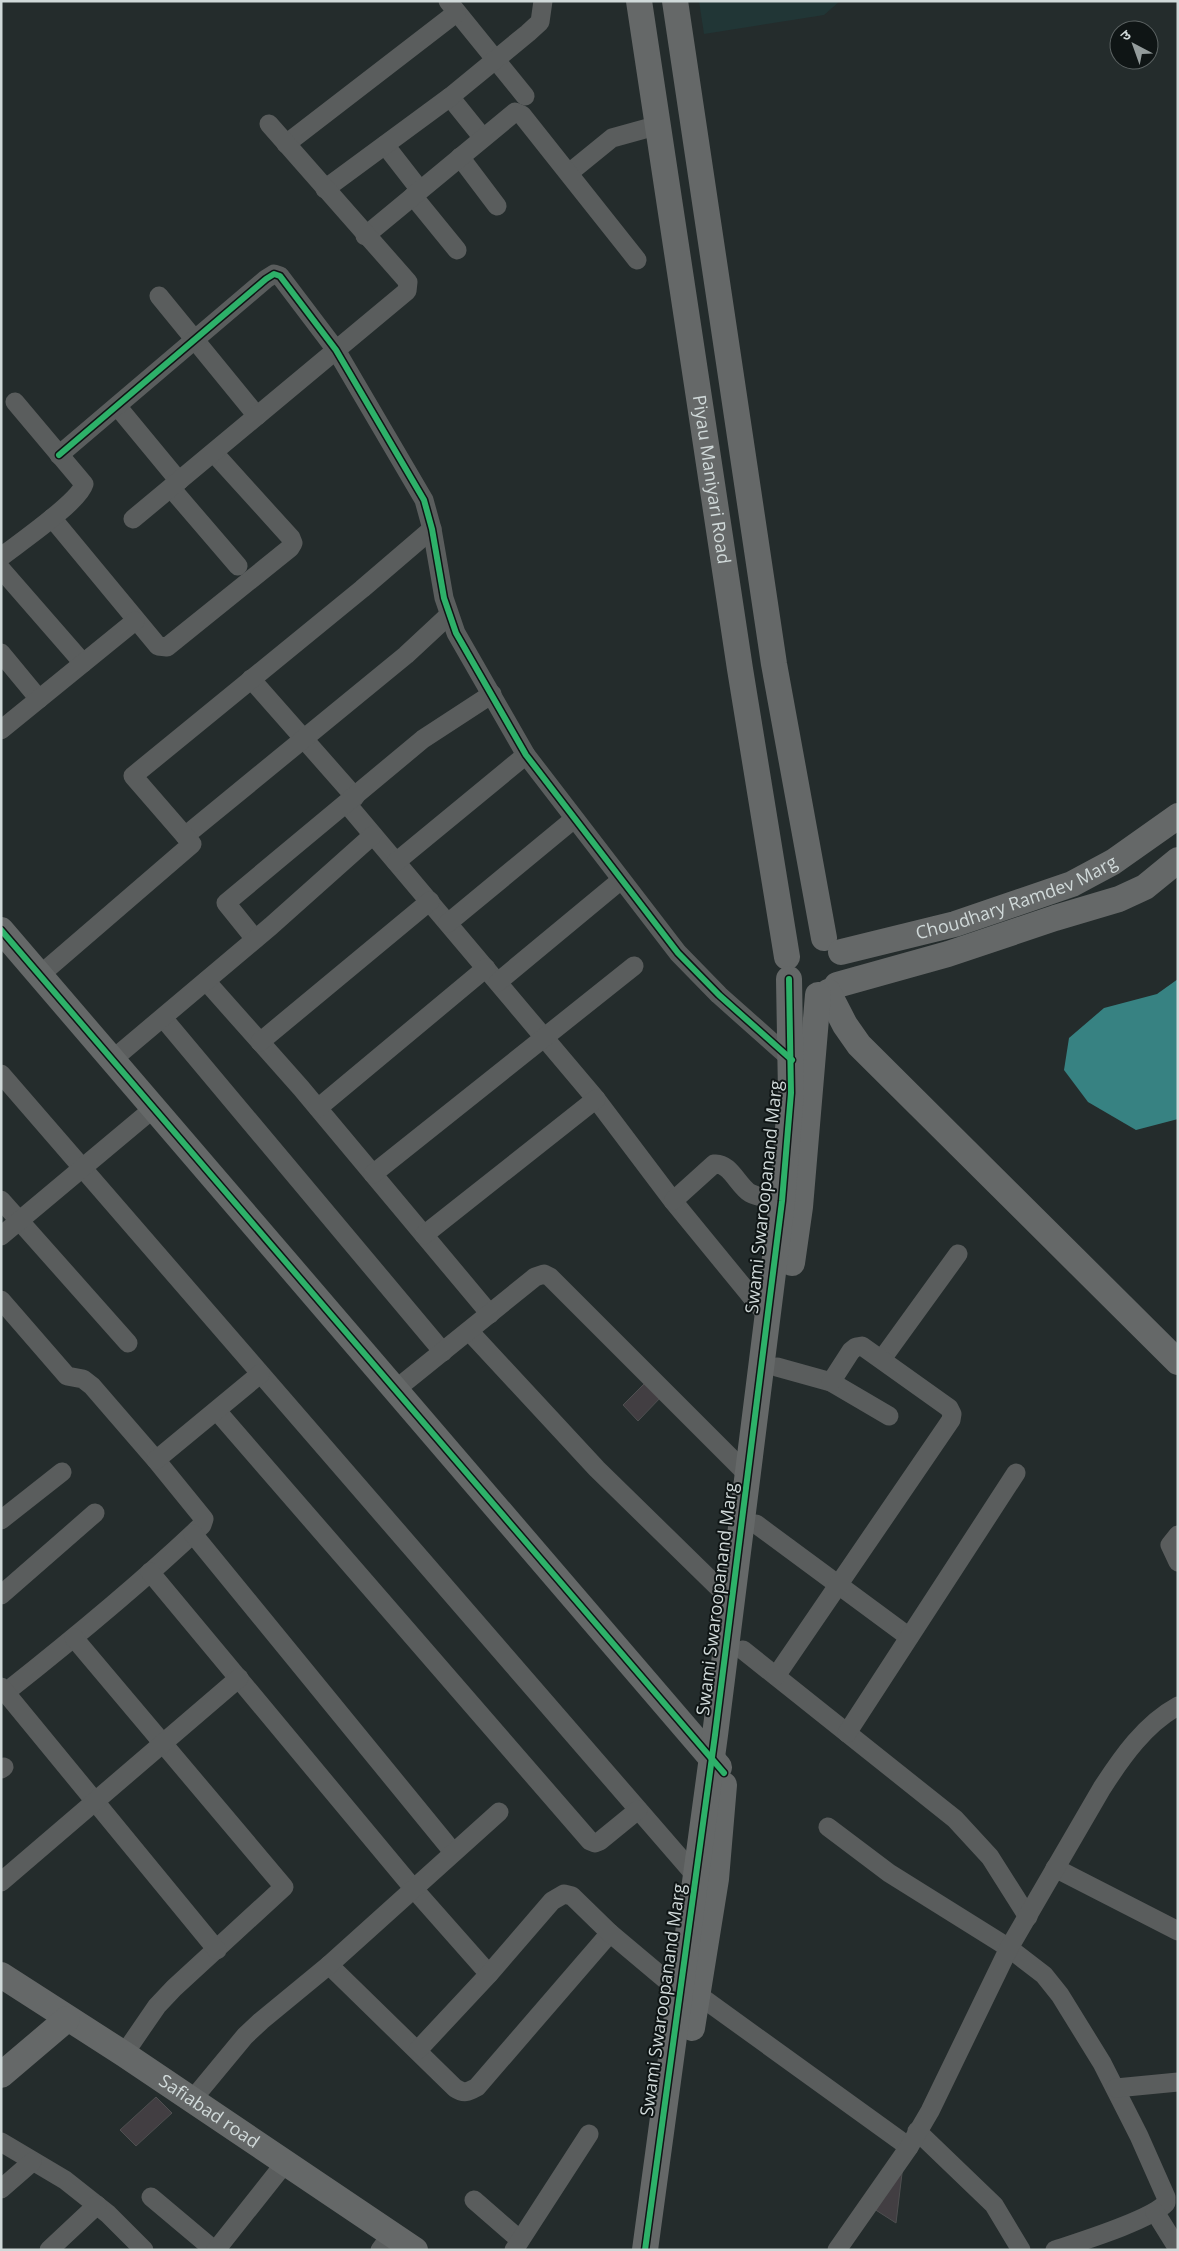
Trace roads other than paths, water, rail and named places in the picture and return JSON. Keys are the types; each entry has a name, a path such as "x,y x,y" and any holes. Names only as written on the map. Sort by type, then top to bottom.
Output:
{"street":[{"path":"326,189 450,97 540,22 543,1"},
{"name":"Piyau Maniyari Road","path":"639,1 740,669 788,968"},
{"name":"Piyau Maniyari Road","path":"675,1 774,664 833,945"},
{"path":"286,144 452,7 525,96"},
{"path":"450,97 482,138"},
{"path":"569,173 612,138 690,102"},
{"path":"365,236 512,114 519,113 569,173 636,260"},
{"path":"133,520 407,291 409,286 408,282 365,236 269,124"},
{"path":"385,145 416,193 457,250"},
{"path":"460,157 498,206"},
{"path":"59,455 274,274 280,276 336,350 424,500 432,529 449,615 456,632 526,755 621,880 693,970 792,1060"},
{"path":"159,296 257,416"},
{"path":"1,557 52,518 79,493 84,484 15,402"},
{"path":"117,406 238,566"},
{"path":"52,518 135,621 158,646 167,647 290,548 293,543 291,538 214,453"},
{"path":"40,975 192,844 133,776 432,529"},
{"path":"1,569 83,663"},
{"path":"185,836 406,655 449,615"},
{"path":"1,730 135,621"},
{"path":"1,654 39,699"},
{"path":"251,679 304,738 351,800 374,835 596,1099 674,1201 768,1317"},
{"path":"255,940 226,903 423,739 492,694"},
{"path":"396,862 526,755"},
{"name":"Choudhary Ramdev Marg","path":"833,945 955,924 1072,884 1114,862 1178,816"},
{"path":"448,923 574,819"},
{"path":"112,1060 255,940 374,835"},
{"name":"Choudhary Ramdev Marg","path":"828,990 1119,899 1145,886 1178,860"},
{"path":"318,1108 492,975 621,880"},
{"path":"260,1042 430,901"},
{"path":"1,930 718,1766"},
{"path":"813,936 833,945 844,963 843,974 828,990 806,994 796,988 788,968 793,947 802,940 813,936"},
{"path":"373,1174 634,966"},
{"name":"Swami Swaroopanand Marg","path":"645,2250 688,1992 716,1879 718,1766 731,1600 782,1201 791,1093 792,1060 788,968"},
{"path":"206,981 318,1108 490,1314"},
{"path":"828,990 845,1025 859,1045 1178,1362"},
{"name":"Swami Swaroopanand Marg","path":"662,2250 688,1992 695,1875 743,1650 756,1524 828,990"},
{"path":"163,1018 443,1352"},
{"path":"1,1074 695,1875"},
{"path":"424,1235 596,1099"},
{"path":"1,1236 154,1108"},
{"path":"674,1201 714,1164 725,1167 752,1194 782,1201"},
{"path":"1,1200 128,1343"},
{"path":"882,1359 958,1254"},
{"path":"395,1390 535,1277 544,1274 550,1277 748,1475"},
{"path":"1,1300 62,1370 72,1378 83,1379 92,1386 204,1519 202,1525 193,1534 74,1638 4,1690 217,1950"},
{"path":"468,1331 597,1469 731,1600"},
{"path":"776,1676 951,1420 952,1414 949,1408 862,1346 856,1347 831,1382"},
{"path":"777,1367 831,1382 889,1416"},
{"path":"156,1460 260,1374"},
{"path":"217,1411 590,1841 595,1843 600,1841 638,1810"},
{"path":"1,1520 62,1472"},
{"path":"847,1733 1016,1473"},
{"path":"1,1595 95,1514"},
{"path":"756,1524 840,1584 909,1637"},
{"path":"193,1534 453,1852"},
{"path":"1178,1535 1170,1545 1178,1562"},
{"path":"150,1572 413,1888 489,1974"},
{"path":"74,1638 284,1887 174,1988 157,2006 124,2054"},
{"path":"743,1650 968,1831 990,1858 1028,1916"},
{"path":"1,1882 239,1678"},
{"path":"837,2250 930,2111 1008,1948 1117,1765 1154,1723 1178,1706"},
{"path":"192,2100 245,2036 329,1965 499,1812"},
{"path":"828,1828 889,1872 1008,1948 1044,1975 1060,1995 1116,2088 1166,2197 1166,2203 1155,2212 1095,2244 1055,2250"},
{"path":"1055,1868 1178,1931"},
{"path":"418,2050 489,1974 552,1901 564,1894 572,1896 610,1933 688,1992 913,2139 994,2205 1021,2250"},
{"path":"329,1965 462,2092 468,2092 477,2087 610,1933"},
{"name":"Safiabad road","path":"3,1980 124,2054 285,2163 386,2242 415,2250"},
{"path":"1,2075 67,2019"},
{"path":"1116,2088 1178,2082"},
{"path":"474,2200 517,2245 589,2134"},
{"path":"1,2142 65,2180 97,2205 144,2250"},
{"path":"1,2189 32,2162"},
{"path":"151,2197 215,2250 285,2163"},
{"path":"60,2246 97,2205"},
{"path":"1155,2212 1178,2249"}],"water":[{"path":"1178,979 1178,1119 1136,1130 1088,1102 1064,1070 1069,1038 1104,1008 1157,994"}]}
